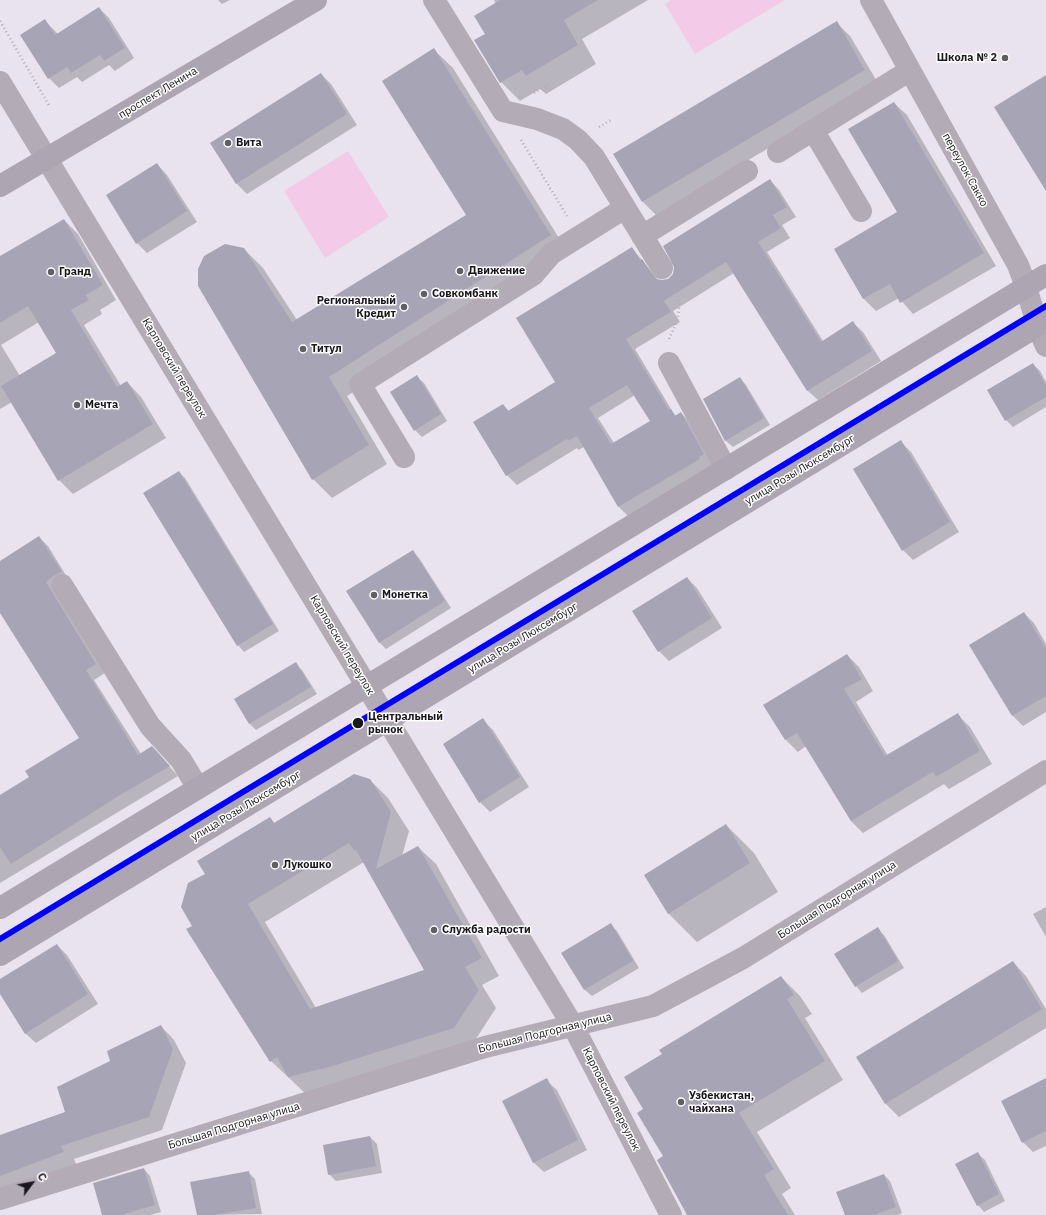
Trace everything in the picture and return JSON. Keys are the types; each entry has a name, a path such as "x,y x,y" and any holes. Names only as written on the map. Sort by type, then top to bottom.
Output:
{"main road":[{"name":"проспект Ленина","path":"0,186 316,0"},
{"path":"0,908 1046,275"},
{"name":"улица Розы Люксембург","path":"0,955 1042,324"}],"street":[{"path":"434,0 503,112 537,119 563,129 578,140 594,157 662,268"},
{"name":"переулок Сакко","path":"871,0 909,71 1018,265 1042,324 1046,346"},
{"path":"778,152 909,71"},
{"name":"Карповский переулок","path":"0,82 573,1026 671,1215"},
{"path":"813,130 861,211"},
{"path":"642,236 747,171"},
{"path":"404,458 360,384 532,275 551,254 625,208"},
{"path":"670,363 715,452 726,469"},
{"path":"62,585 150,726 181,760 198,788"},
{"name":"Большая Подгорная улица","path":"0,1199 485,1046 653,1006 743,958 1046,771"}],"path":[{"path":"0,21 50,107"},
{"path":"503,112 580,237"},
{"path":"662,268 678,296 680,316 667,344 670,363"}],"shaded area":[{"path":"671,0 785,0 695,54 665,4"},
{"path":"348,151 389,217 325,258 284,191"}],"building":[{"path":"500,0 598,0 564,20 578,45 526,76 522,70 500,83 474,40 485,34 474,16"},
{"path":"99,7 125,48 104,61 100,55 71,73 67,67 48,79 20,35 45,19 55,35"},
{"path":"837,21 865,70 642,202 613,154"},
{"name":"Титул","path":"434,48 551,235 329,377 369,445 312,480 198,286 198,269 204,256 225,244 244,248 292,322 466,215 382,81"},
{"path":"321,73 347,114 236,184 210,143"},
{"path":"1046,75 1046,191 994,107"},
{"path":"894,102 984,253 900,303 890,284 863,299 834,249 897,212 848,129"},
{"path":"157,163 187,211 136,244 106,195"},
{"path":"770,179 787,207 773,215 781,228 758,242 821,342 853,321 872,351 807,391 726,262 664,301 671,312 626,339 669,410 671,409 675,416 681,412 704,454 699,457 700,459 618,507 577,436 568,441 567,439 506,476 473,422 503,404 508,411 555,382 516,318 632,247 640,260 642,259 656,279 668,279 673,274 674,267 663,246","holes":["627,385 650,421 611,444 589,408"]},
{"path":"64,219 103,285 86,295 89,300 71,310 117,387 127,381 153,424 58,481 1,386 56,353 28,306 0,323 0,256"},
{"path":"1033,363 1046,385 1046,397 1005,421 987,390"},
{"path":"417,375 441,414 414,431 390,392"},
{"path":"740,377 764,418 725,441 703,399"},
{"path":"901,440 950,522 902,551 853,469"},
{"path":"179,471 273,624 237,646 143,493"},
{"path":"39,536 62,572 46,582 96,664 86,670 138,755 152,746 170,766 117,797 11,864 0,847 0,795 29,777 25,771 79,738 0,613 0,561"},
{"path":"413,550 445,601 379,643 346,591"},
{"path":"687,577 712,618 658,652 632,611"},
{"path":"1024,612 1046,649 1046,696 1012,716 969,645"},
{"path":"847,654 862,679 844,689 885,756 958,713 980,751 936,777 933,772 851,821 797,733 785,740 763,705"},
{"path":"296,662 311,687 249,724 234,699"},
{"path":"483,718 520,777 479,803 443,744"},
{"path":"354,774 370,779 391,812 376,869 418,846 482,958 465,967 479,990 454,1028 333,1066 288,1077 277,1057 270,1062 186,929 192,926 181,907 188,883 205,874 197,861 270,817 274,823","holes":["349,843 354,851 356,850 424,970 310,1009 248,904"]},
{"path":"726,824 750,863 668,914 644,875"},
{"path":"611,923 633,961 584,990 561,953"},
{"path":"878,927 898,961 855,987 834,954"},
{"path":"57,944 88,994 25,1034 0,994 0,979"},
{"path":"1013,961 1042,1009 885,1104 856,1057"},
{"path":"781,976 794,995 787,999 825,1061 739,1113 774,1169 764,1175 788,1215 687,1215 657,1160 663,1156 637,1113 643,1109 624,1077 662,1054 659,1050"},
{"path":"161,1025 173,1049 149,1117 61,1146 64,1152 0,1176 0,1135 65,1112 57,1087 110,1061 107,1051"},
{"path":"547,1078 578,1140 533,1163 502,1101"},
{"path":"1046,1078 1046,1131 1022,1143 1001,1101"},
{"path":"370,1136 376,1166 328,1175 323,1145"},
{"path":"978,1152 999,1194 977,1206 955,1164"},
{"path":"144,1168 155,1205 121,1215 102,1215 93,1183"},
{"path":"249,1171 256,1208 215,1215 197,1215 190,1182"},
{"path":"884,1174 896,1207 874,1215 845,1215 836,1192"}],"transit line":[{"path":"0,939 1046,306"}],"place":[{"name":"Школа № 2","path":"1005,58"},
{"name":"Вита","path":"228,143"},
{"name":"Движение","path":"460,271"},
{"name":"Гранд","path":"51,272"},
{"name":"Совкомбанк","path":"424,294"},
{"name":"Региональный Кредит","path":"404,307"},
{"name":"Титул","path":"303,349"},
{"name":"Мечта","path":"77,405"},
{"name":"Монетка","path":"374,595"},
{"name":"Центральный рынок","path":"358,723"},
{"name":"Лукошко","path":"275,865"},
{"name":"Служба радости","path":"434,930"},
{"name":"Узбекистан, чайхана","path":"681,1102"}]}
